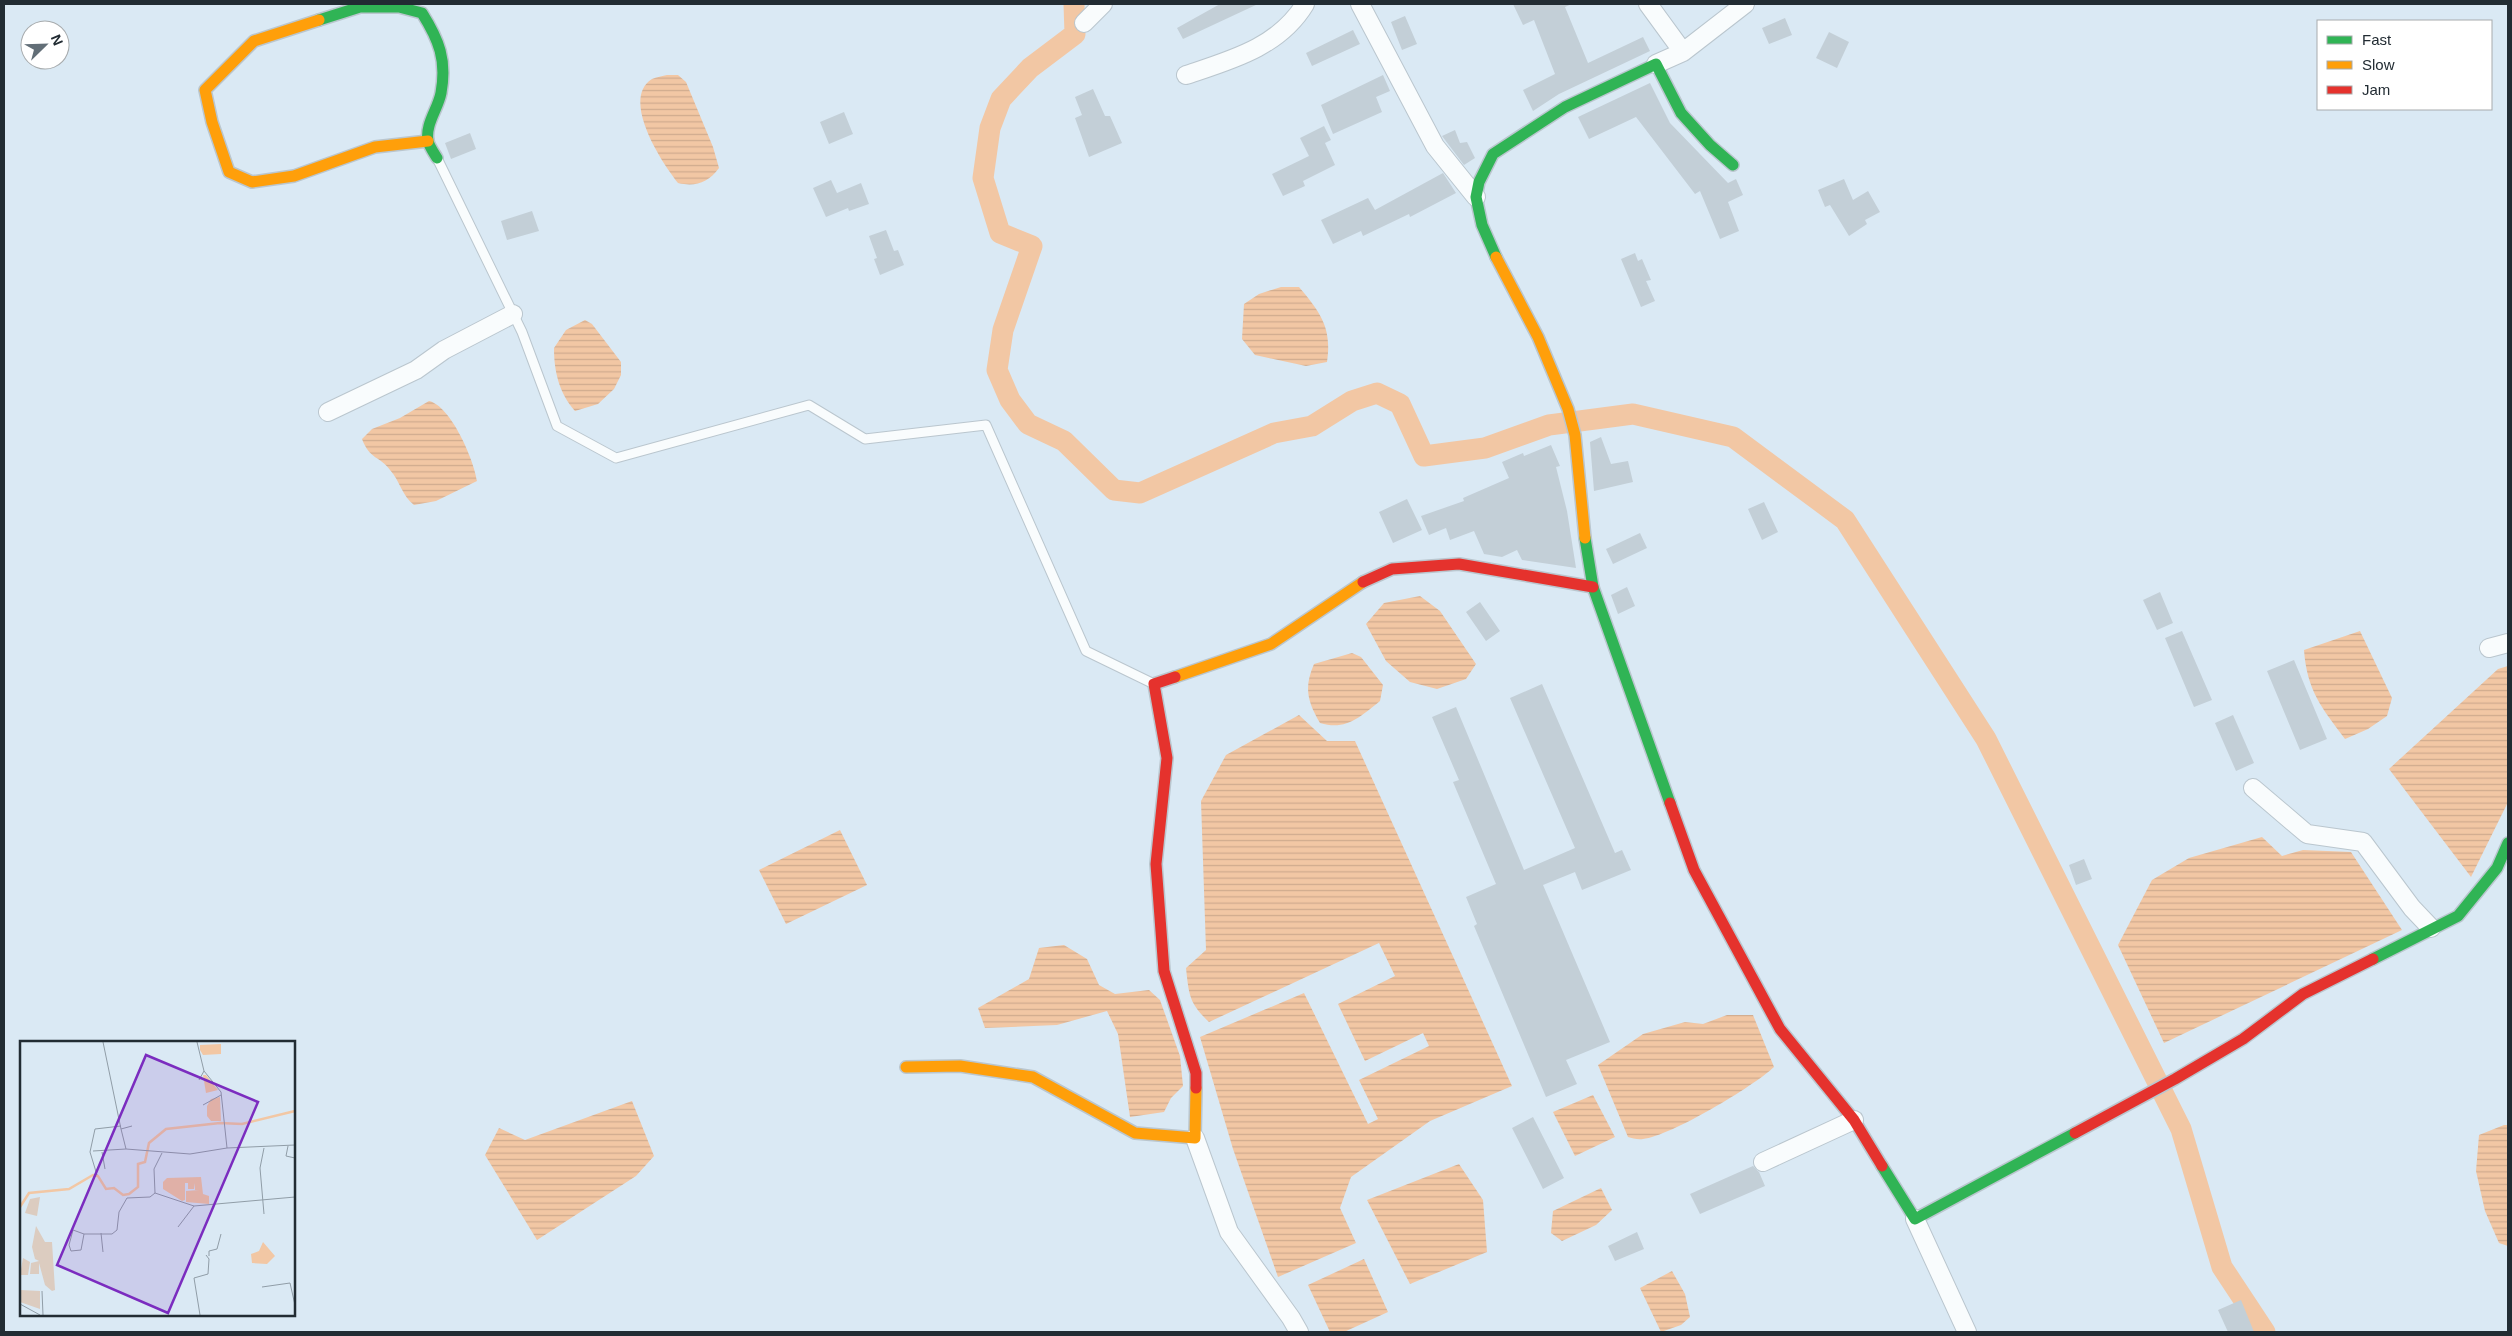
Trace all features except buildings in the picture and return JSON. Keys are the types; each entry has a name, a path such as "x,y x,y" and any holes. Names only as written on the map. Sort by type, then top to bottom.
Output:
{"street":[{"path":"1084,23 1103,4"},
{"path":"1186,75 1241,56 1275,38 1297,17 1305,4"},
{"path":"1360,4 1435,146 1476,197 1485,233 1502,272 1525,310 1538,337 1568,409 1575,434 1582,516 1593,587 1694,870 1780,1029 1854,1120 1915,1219 1967,1332"},
{"path":"1648,4 1683,52"},
{"path":"1476,197 1479,182 1493,154 1565,108 1683,52 1744,4"},
{"path":"428,141 375,147 294,176 252,182 229,172 212,122 205,90 254,41 360,7 399,7 422,14 438,38 443,66 441,94 431,118 428,141 437,158"},
{"path":"1656,64 1681,113 1710,145 1733,166"},
{"path":"328,412 416,370 444,350 513,314"},
{"path":"1299,1332 1292,1318 1229,1232 1195,1138 1196,1073 1164,970 1156,864 1167,758 1154,684 1271,644 1355,586 1392,569 1459,564 1593,587"},
{"path":"2489,648 2508,643"},
{"path":"2253,788 2307,834 2364,842 2412,908 2431,928"},
{"path":"1915,1219 2175,1079 2243,1039 2303,994 2458,916 2497,868 2508,843"},
{"path":"906,1067 960,1066 1033,1077 1135,1133 1195,1138"},
{"path":"1763,1162 1854,1120"}],"lane":[{"path":"437,158 513,314 557,426 616,458 809,405 866,439 986,425 1086,651 1154,684"}],"shaded area":[{"path":"667,75 678,75 686,82 713,147 719,168 701,183 678,183 654,147 647,131 640,101 643,88 652,79"},
{"path":"1281,287 1299,287 1319,313 1328,340 1327,362 1306,366 1255,355 1242,339 1244,304 1259,294"},
{"path":"585,320 592,324 621,362 621,375 614,389 598,404 575,411 565,397 558,381 554,348 566,330"},
{"path":"429,401 437,405 453,423 471,460 477,481 436,501 414,505 393,474 368,451 362,439 372,429 400,418"},
{"path":"1420,596 1440,611 1476,664 1466,679 1437,689 1410,682 1386,661 1366,624 1384,603"},
{"path":"2360,631 2392,698 2387,716 2368,729 2345,739 2323,708 2312,688 2308,677 2304,650"},
{"path":"1352,653 1361,657 1383,685 1380,701 1359,717 1345,724 1329,725 1320,723 1312,708 1308,694 1309,680 1314,664"},
{"path":"2508,666 2508,802 2471,877 2389,769 2498,669"},
{"path":"1299,715 1327,741 1355,741 1512,1086 1430,1121 1351,1177 1340,1208 1356,1243 1278,1277 1233,1149 1200,1037 1304,993 1368,1124 1378,1119 1359,1080 1429,1046 1423,1033 1365,1061 1338,1004 1395,976 1379,943 1209,1022 1197,1009 1191,998 1186,968 1206,950 1201,801 1226,755"},
{"path":"840,830 867,885 786,924 759,870"},
{"path":"2262,837 2282,856 2303,850 2351,852 2402,930 2164,1043 2118,945 2152,880 2189,858"},
{"path":"1064,945 1087,959 1099,985 1115,994 1149,990 1160,1000 1180,1056 1183,1086 1171,1098 1164,1112 1130,1117 1118,1034 1107,1011 1057,1025 985,1028 978,1008 1029,979 1039,948"},
{"path":"1727,1015 1753,1015 1774,1067 1749,1086 1691,1120 1656,1136 1643,1139 1628,1137 1598,1065 1643,1034 1685,1022 1703,1024"},
{"path":"1593,1095 1615,1137 1575,1156 1553,1112"},
{"path":"632,1101 654,1156 636,1176 537,1240 485,1155 499,1128 525,1140"},
{"path":"2508,1125 2508,1246 2499,1243 2485,1211 2476,1171 2479,1135"},
{"path":"1459,1164 1483,1200 1487,1252 1410,1284 1367,1200"},
{"path":"1601,1188 1612,1210 1596,1225 1562,1241 1551,1233 1553,1211"},
{"path":"1364,1259 1388,1312 1344,1332 1330,1332 1308,1285"},
{"path":"1672,1271 1685,1294 1690,1317 1681,1325 1661,1332 1640,1288"}],"waterway":[{"path":"1074,4 1075,34 1030,68 1001,99 990,128 983,178 1000,233 1032,246 1003,330 997,370 1010,400 1028,424 1064,441 1114,490 1140,493 1274,433 1312,426 1352,401 1377,393 1400,404 1424,456 1485,448 1549,425 1633,414 1733,437 1845,520 1986,739 2181,1129 2222,1267 2265,1332"}],"traffic: fast":[{"path":"319,20 360,7 399,7 422,13 437,41 442,60 443,81 441,93 428,129 429,143 437,158"},
{"path":"1496,257 1482,225 1476,197 1479,182 1493,154 1565,107 1656,64 1681,113 1710,145 1733,165"},
{"path":"1585,538 1593,587 1670,803"},
{"path":"2373,959 2458,916 2497,868 2508,843"},
{"path":"1882,1166 1915,1219 2075,1133"}],"traffic: slow":[{"path":"319,20 254,41 205,90 212,122 229,172 252,182 294,176 375,147 428,141"},
{"path":"1496,257 1538,337 1568,409 1575,435 1585,538"},
{"path":"1175,677 1271,644 1363,582"},
{"path":"906,1067 960,1066 1033,1077 1135,1133 1195,1138 1196,1088"}],"traffic: jam":[{"path":"1363,582 1392,569 1459,564 1593,587"},
{"path":"1175,677 1154,684 1167,758 1156,864 1164,971 1196,1073 1196,1088"},
{"path":"1670,803 1694,870 1780,1029 1854,1120 1882,1166"},
{"path":"2075,1133 2175,1079 2243,1039 2303,994 2373,959"}]}
